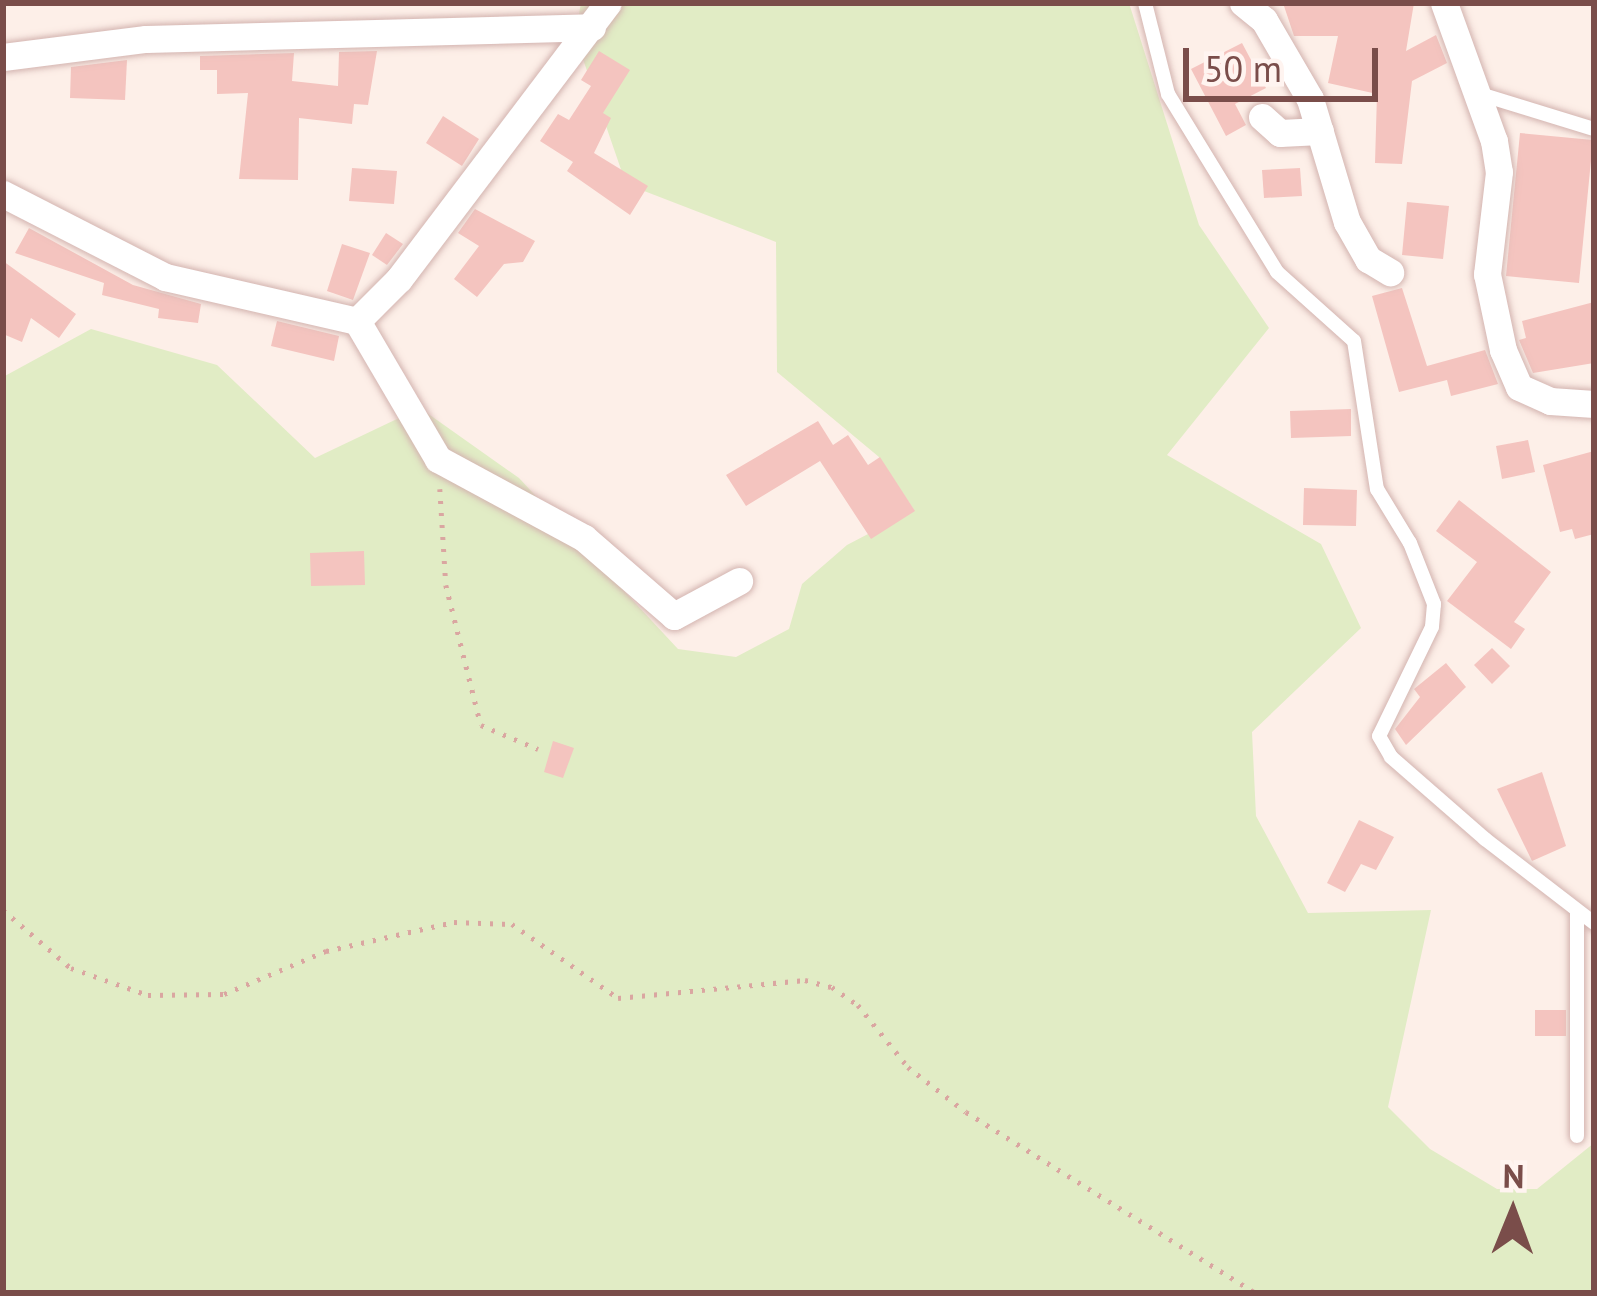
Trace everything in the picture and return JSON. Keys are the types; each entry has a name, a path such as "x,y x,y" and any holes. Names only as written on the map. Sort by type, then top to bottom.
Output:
{"street":[{"path":"1243,3 1264,20 1320,131 1347,222 1368,259 1390,272"},
{"path":"1444,3 1480,94 1499,172 1487,274 1503,350 1519,387 1550,401 1594,404"},
{"path":"3,57 146,39 600,15"},
{"path":"357,321 399,279 600,15"},
{"path":"1262,117 1280,133 1320,131"},
{"path":"3,194 165,277 357,321 438,459 584,538 674,616 739,581"}],"lane":[{"path":"1145,3 1168,94 1277,272 1354,341 1376,489 1410,543 1433,604 1432,627 1379,736 1391,758 1594,923"},
{"path":"1480,94 1594,129"},
{"path":"1577,913 1577,1136"}],"path":[{"path":"438,459 446,585 481,724 538,749"},
{"path":"3,910 71,968 148,995 224,994 326,951 454,922 512,923 618,998 806,980 832,987 858,1005 908,1066 966,1112 1256,1293"}],"green space":[{"path":"581,3 1129,3 1199,225 1269,328 1167,455 1321,544 1361,628 1252,732 1256,816 1308,913 1431,910 1388,1107 1430,1149 1497,1189 1537,1189 1594,1143 1594,1293 3,1293 3,377 91,329 217,365 315,458 420,408 519,478 678,649 736,657 789,629 802,584 847,545 914,510 879,457 777,372 776,242 626,184 575,36"}],"building":[{"path":"1283,3 1414,3 1406,51 1436,35 1447,63 1412,81 1402,164 1375,163 1377,94 1328,83 1338,36 1294,36"},
{"path":"1242,43 1266,88 1235,104 1246,125 1226,136 1191,69"},
{"path":"377,51 368,105 354,104 352,124 299,118 298,180 239,179 248,93 217,94 217,70 200,70 200,56 294,53 292,81 338,86 339,52"},
{"path":"599,51 630,70 603,113 611,118 594,153 648,186 630,215 567,171 573,162 540,141 558,114 569,120 591,86 581,80"},
{"path":"127,60 125,100 70,98 71,67"},
{"path":"443,116 479,139 462,166 426,143"},
{"path":"1520,133 1593,140 1579,283 1506,276"},
{"path":"352,168 397,171 394,204 349,201"},
{"path":"1300,168 1302,196 1264,198 1262,170"},
{"path":"1407,202 1449,206 1443,259 1402,255"},
{"path":"475,209 535,241 523,262 504,264 477,297 454,279 479,246 458,233"},
{"path":"29,228 133,285 201,304 198,323 158,318 159,309 102,295 104,283 15,253"},
{"path":"386,233 403,244 387,265 372,255"},
{"path":"342,244 370,253 353,300 327,291"},
{"path":"3,261 76,314 59,338 31,318 22,342 3,334"},
{"path":"1402,288 1427,366 1485,350 1498,384 1451,396 1447,380 1399,392 1372,296"},
{"path":"1594,302 1594,363 1533,373 1519,340 1526,338 1522,321"},
{"path":"277,321 339,336 334,361 271,346"},
{"path":"1351,409 1351,436 1291,438 1290,411"},
{"path":"818,421 833,445 848,435 868,465 880,457 915,511 871,539 820,461 746,506 726,475"},
{"path":"1528,440 1535,472 1502,479 1496,446"},
{"path":"1594,451 1594,534 1575,539 1572,529 1560,532 1543,465"},
{"path":"1304,488 1357,490 1356,526 1303,525"},
{"path":"1459,500 1551,572 1514,622 1525,629 1511,649 1447,601 1477,562 1436,531"},
{"path":"364,551 365,585 311,586 310,553"},
{"path":"1492,648 1510,666 1492,684 1474,665"},
{"path":"1446,663 1466,687 1406,745 1395,729 1420,697 1414,689"},
{"path":"553,741 574,748 563,778 544,772"},
{"path":"1542,772 1566,846 1532,861 1497,789"},
{"path":"1359,820 1394,837 1376,870 1361,864 1345,892 1327,883"},
{"path":"1535,1010 1566,1010 1566,1036 1535,1036"}]}
